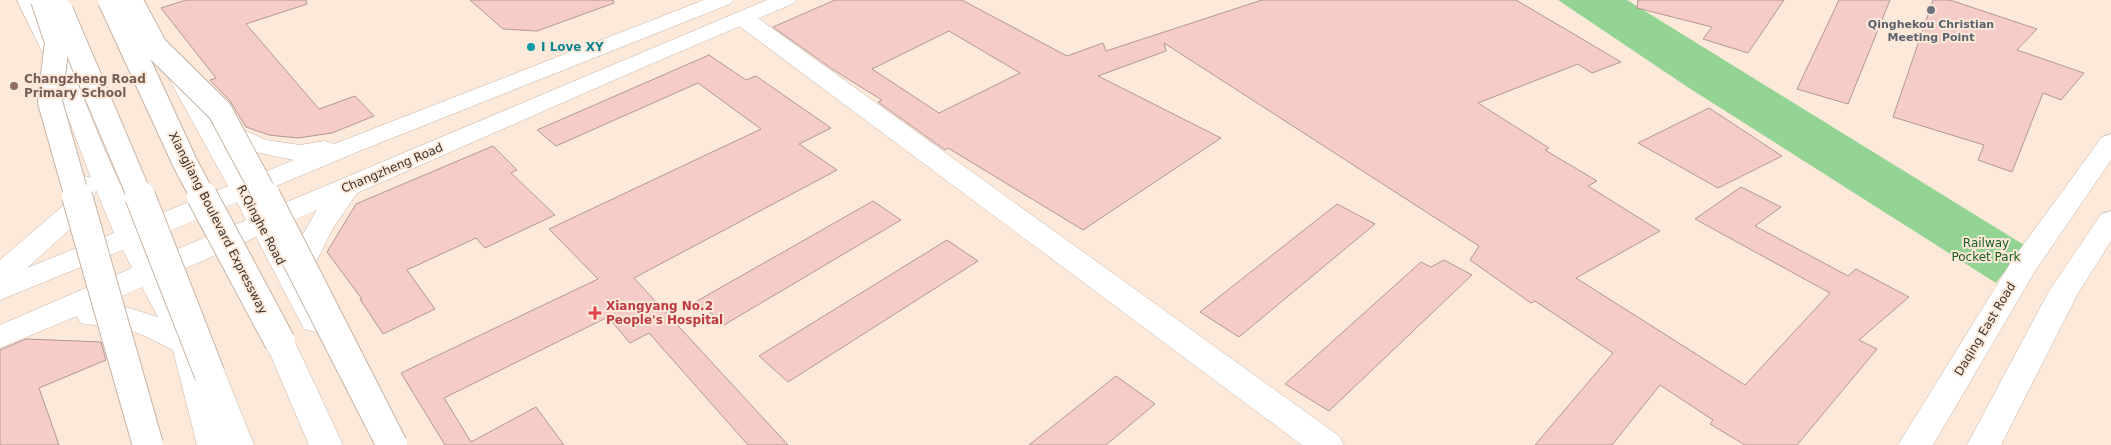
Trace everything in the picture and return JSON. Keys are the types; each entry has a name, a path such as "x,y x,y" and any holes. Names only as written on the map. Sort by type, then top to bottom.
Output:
{"main road":[{"path":"28,0 58,62 92,151 130,238 187,344 214,445"},
{"path":"43,0 57,42 50,102 148,445"},
{"path":"57,0 146,210 237,445"},
{"name":"Xiangjiang Boulevard Expressway","path":"110,0 185,163 280,342 326,445"},
{"path":"130,0 155,46 220,111 282,228 390,445"},
{"name":"R.Qinghe Road","path":"140,0 201,120 262,224 291,282 390,445"},
{"name":"Changzheng Road","path":"0,290 353,145 733,9 785,0"},
{"path":"733,9 1327,445"},
{"name":"Changzheng Road","path":"0,337 349,186 733,9"},
{"path":"201,120 260,146 300,153 353,145"},
{"name":"Daqing East Road","path":"1915,445 2023,266 2111,142"},
{"path":"0,276 78,207 92,151"},
{"path":"291,282 320,226 349,186"},
{"path":"1984,445 2063,293 2111,220"},
{"path":"42,319 105,314 142,321 187,344"}],"green space":[{"name":"Railway Pocket Park","path":"1558,0 1627,0 2024,245 1996,283 1689,88"}],"building":[{"path":"186,0 306,0 307,4 246,24 319,109 355,96 374,116 332,133 298,138 269,135 246,127 230,101 210,80 216,78 161,8"},
{"path":"470,0 613,0 614,3 537,31 503,29"},
{"path":"835,0 962,0 1067,56 1103,43 1106,51 1262,0 1516,0 1621,62 1592,73 1578,64 1478,103 1549,148 1545,150 1597,181 1588,186 1660,231 1576,278 1745,385 1830,293 1695,219 1741,187 1781,207 1755,226 1848,276 1856,269 1909,297 1859,340 1877,349 1797,445 1745,445 1710,424 1713,420 1660,385 1612,445 1535,445 1613,353 1535,301 1531,303 1470,260 1479,246 1164,43 1166,51 1098,76 1221,138 1083,230 948,148 945,150 878,102 882,100 832,69 773,27","holes":["949,31 1020,73 939,113 872,69"]},
{"path":"1638,0 1784,0 1748,53 1703,39 1712,27 1637,8"},
{"path":"1839,0 1890,0 1848,104 1797,89"},
{"path":"1933,0 1950,0 2037,29 2017,50 2084,73 2061,100 2043,93 2012,172 1978,160 1984,145 1893,117"},
{"path":"709,55 746,80 756,76 831,128 799,144 837,170 634,278 788,445 748,445 649,333 630,343 608,317 444,398 471,442 536,407 564,445 445,445 401,373 598,279 549,229 761,129 698,83 556,146 537,130"},
{"path":"1709,108 1782,156 1718,188 1638,143"},
{"path":"493,146 517,170 511,173 555,215 485,248 476,238 407,270 435,309 383,334 360,299 362,299 327,252 356,204"},
{"path":"873,201 901,220 724,325 697,301"},
{"path":"1337,204 1375,224 1239,337 1200,312"},
{"path":"947,240 978,261 788,382 759,356"},
{"path":"1444,260 1472,275 1329,411 1285,384 1421,262 1431,267"},
{"path":"26,339 101,342 106,360 39,388 59,445 0,445 0,350"},
{"path":"1116,376 1155,404 1106,445 1029,445"}],"place":[{"name":"Qinghekou Christian Meeting Point","path":"1931,10"},
{"name":"I Love XY","path":"531,47"},
{"name":"Changzheng Road Primary School","path":"14,86"},
{"name":"Xiangyang No.2 People's Hospital","path":"595,313"}]}
